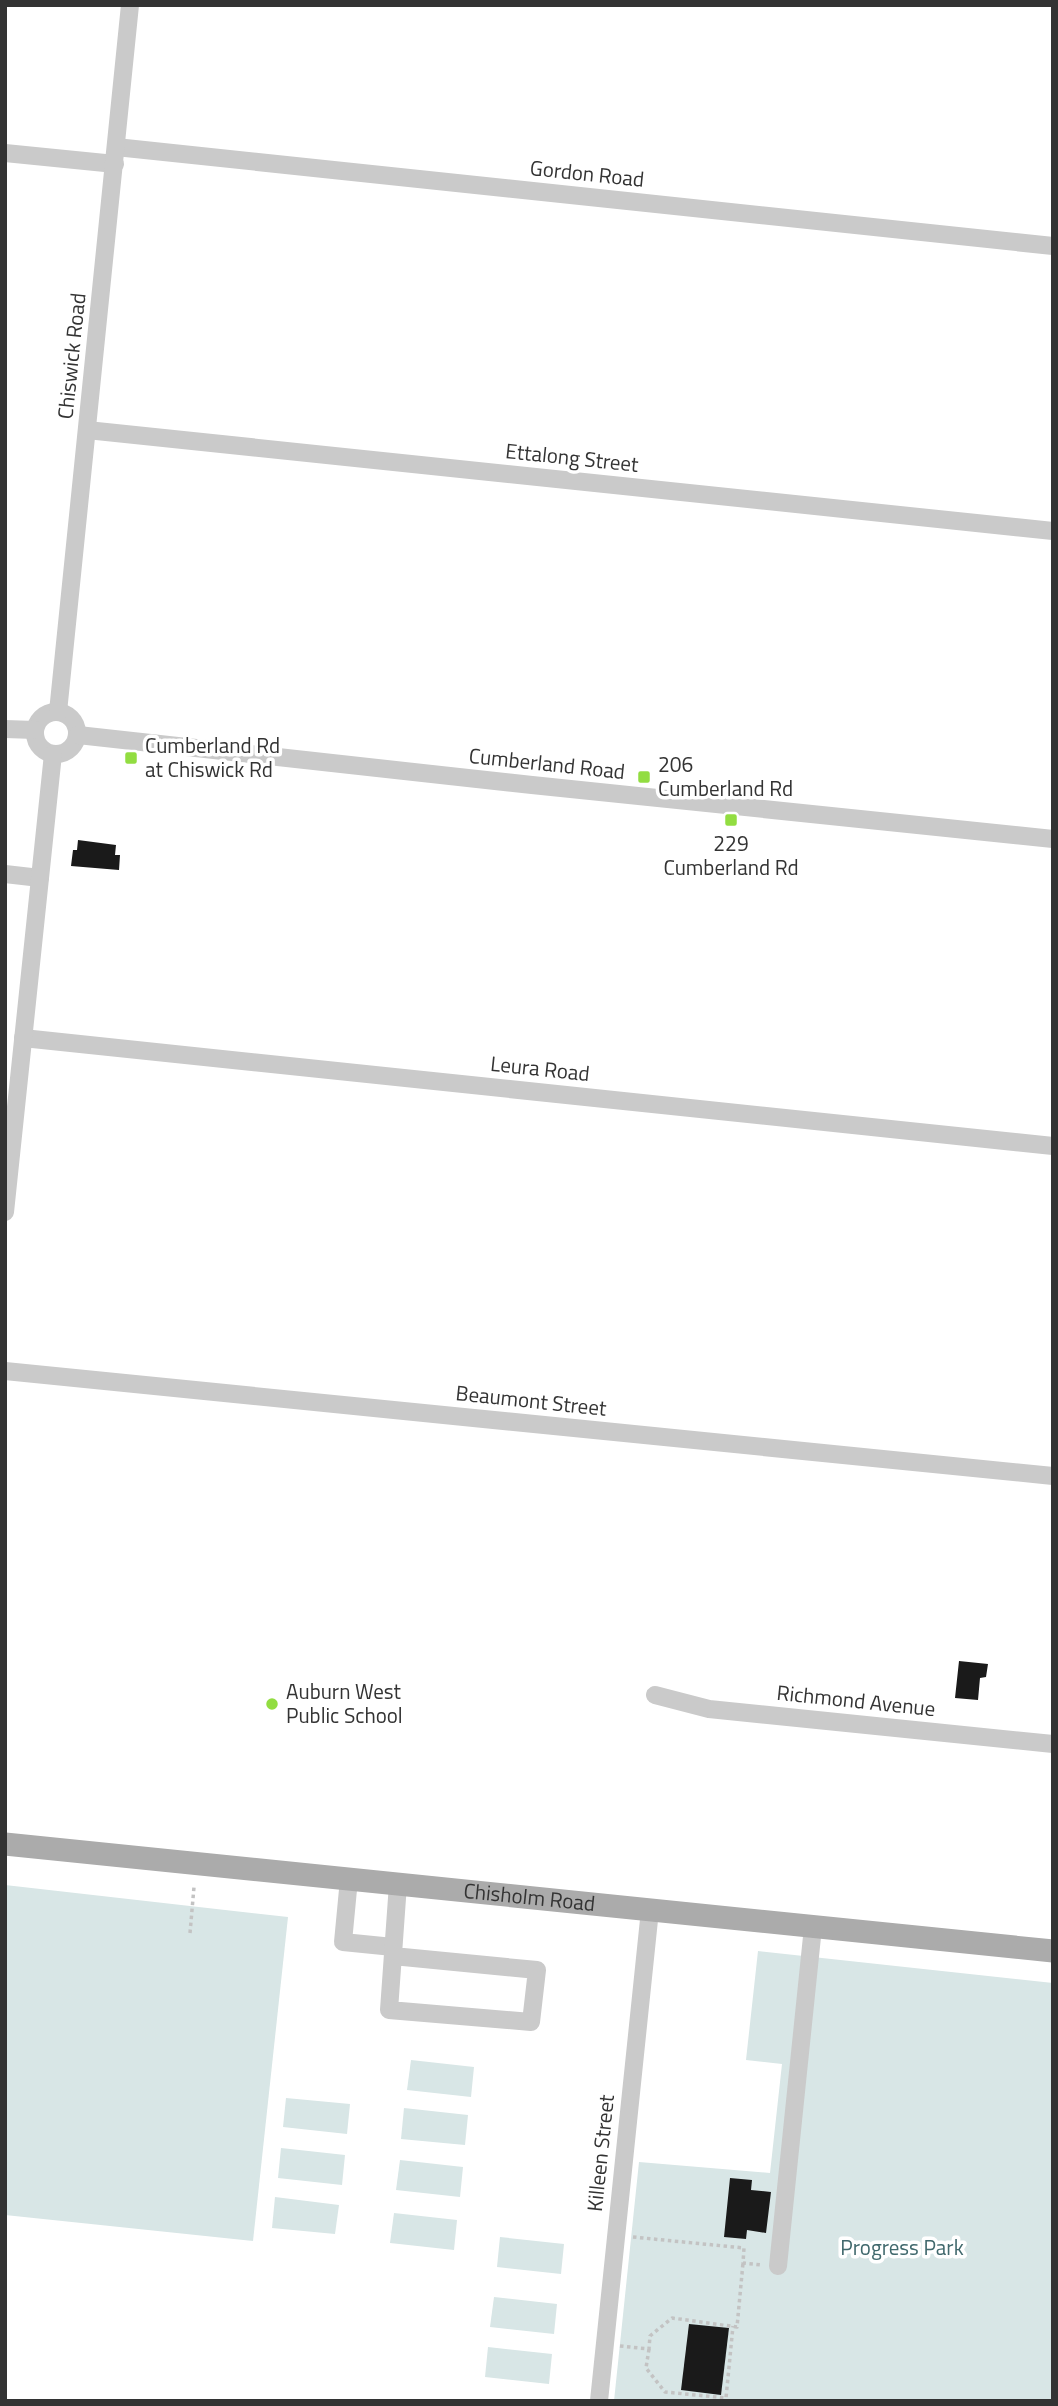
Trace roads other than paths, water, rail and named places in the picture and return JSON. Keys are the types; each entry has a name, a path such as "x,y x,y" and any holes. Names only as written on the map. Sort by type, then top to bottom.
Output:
{"main road":[{"name":"Chisholm Road","path":"5,1843 1053,1951"}],"street":[{"name":"Chiswick Road","path":"58,712 130,5"},
{"name":"Gordon Road","path":"5,153 116,156 1053,246"},
{"name":"Ettalong Street","path":"87,430 1053,531"},
{"path":"58,712 70,717 78,734 72,748 67,752 53,754 37,744 35,730 46,715 58,712"},
{"path":"5,729 35,730"},
{"name":"Cumberland Road","path":"78,734 533,786 1053,839"},
{"path":"5,1212 53,754"},
{"path":"5,874 40,878"},
{"name":"Leura Road","path":"23,1038 1053,1146"},
{"name":"Beaumont Street","path":"5,1371 1053,1476"},
{"name":"Richmond Avenue","path":"655,1695 709,1709 1053,1744"},
{"path":"349,1879 343,1942 393,1952 537,1969 531,2022 389,2010 393,1952 398,1884"},
{"name":"Killeen Street","path":"598,2401 650,1910"},
{"path":"778,2266 813,1927"}],"place":[{"name":"Cumberland Rd at Chiswick Rd","path":"131,758"},
{"name":"206 Cumberland Rd","path":"644,777"},
{"name":"229 Cumberland Rd","path":"731,820"},
{"name":"Auburn West Public School","path":"272,1704"}],"park label":[{"name":"Progress Park","path":"902,2248"}]}
